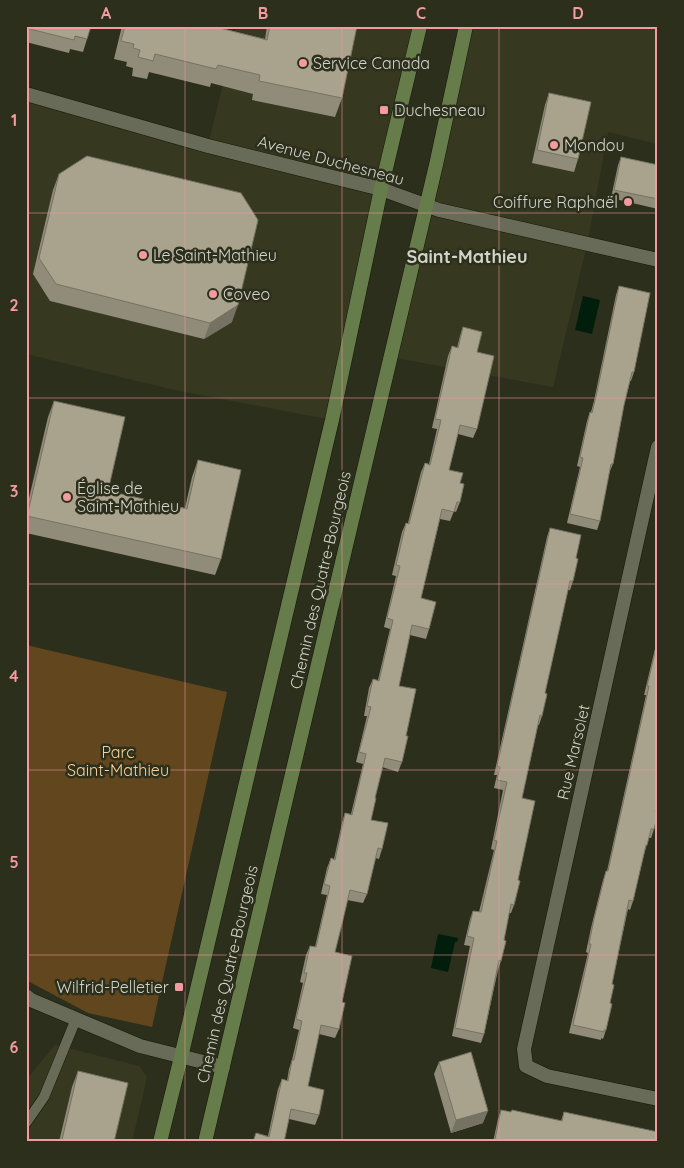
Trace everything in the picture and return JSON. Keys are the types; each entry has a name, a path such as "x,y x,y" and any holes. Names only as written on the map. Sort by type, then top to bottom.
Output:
{"main road":[{"name":"Chemin des Quatre-Bourgeois","path":"160,1142 332,420 381,189 420,26"},
{"name":"Chemin des Quatre-Bourgeois","path":"204,1142 436,165 466,26"}],"street":[{"name":"Avenue Duchesneau","path":"26,94 208,146 381,189 426,206 658,260"},
{"name":"Rue Marsolet","path":"658,447 653,493 524,1050 526,1066 547,1076 658,1099"},
{"path":"26,996 30,1000 140,1046 223,1067"}],"lane":[{"path":"26,1123 44,1097 76,1019"}],"shaded area":[{"path":"237,26 420,26 332,420 170,389 26,354 26,94 208,146"},
{"path":"466,26 658,26 658,144 608,132 587,245 553,387 390,357"},
{"path":"583,296 600,300 592,334 575,330"},
{"path":"438,934 458,938 457,942 455,942 448,972 431,968"},
{"path":"55,1045 139,1066 147,1077 132,1142 26,1142 26,1080"}],"green space":[{"name":"Parc Saint-Mathieu","path":"26,645 227,692 152,1027 88,1013 26,980"}],"building":[{"path":"26,26 91,26 87,39 75,36 74,40 26,28"},
{"path":"125,26 212,26 267,40 270,26 357,26 342,98 259,81 260,75 218,65 216,69 155,54 153,61 138,57 140,50 133,48 134,44 121,41"},
{"path":"549,93 591,102 578,159 537,150"},
{"name":"Le Saint-Mathieu","path":"87,156 241,193 258,220 238,305 210,323 56,284 39,258 59,174"},
{"path":"621,157 658,165 658,199 614,190"},
{"path":"619,286 650,293 600,521 570,514 583,458 580,457 590,412 592,413 597,392"},
{"path":"463,327 482,332 477,352 494,356 477,429 460,425 449,470 463,473 460,483 464,484 460,502 457,502 454,512 442,509 421,598 436,602 429,629 412,625 399,686 416,689 406,736 408,736 402,762 385,758 371,820 388,823 382,849 378,848 367,894 350,890 335,952 352,956 342,1002 345,1003 339,1029 321,1025 308,1086 324,1090 319,1115 291,1109 284,1142 253,1142 256,1133 269,1137 282,1079 288,1081 292,1060 294,1060 302,1021 296,1019 307,973 304,973 310,946 316,947 330,886 324,884 331,858 335,860 345,813 352,815 366,754 359,752 371,707 367,706 373,679 379,681 393,620 387,618 400,566 396,565 406,523 409,524 425,463 430,465 441,420 435,419 452,346 458,348"},
{"name":"Église de Saint-Mathieu","path":"54,401 125,417 108,491 187,509 198,460 241,470 221,559 27,516"},
{"path":"550,528 581,535 576,558 578,559 573,581 570,581 545,693 547,694 542,716 540,715 522,798 535,801 518,880 520,881 514,905 511,904 504,940 506,941 501,961 499,960 484,1034 455,1028 474,938 467,936 473,911 481,912 497,841 494,840 507,782 497,780 500,767 497,766"},
{"path":"658,640 658,799 655,812 658,813 654,829 651,829 646,845 633,901 629,900 612,984 614,985 610,1003 612,1004 604,1032 573,1025 591,944 589,944 594,919 606,871 608,871"},
{"path":"471,1052 488,1111 456,1120 439,1062"},
{"path":"78,1071 128,1083 114,1142 68,1142 62,1140"},
{"path":"501,1110 511,1112 512,1110 562,1121 564,1112 658,1132 658,1142 549,1142 542,1140 541,1142 507,1142 495,1139"}],"place":[{"name":"Service Canada","path":"303,63"},
{"name":"Duchesneau","path":"384,110"},
{"name":"Mondou","path":"554,145"},
{"name":"Coiffure Raphaël","path":"628,202"},
{"name":"Le Saint-Mathieu","path":"143,255"},
{"name":"Coveo","path":"213,294"},
{"name":"Église de Saint-Mathieu","path":"67,497"},
{"name":"Wilfrid-Pelletier","path":"179,987"}],"district":[{"name":"Saint-Mathieu","path":"467,256"}]}
